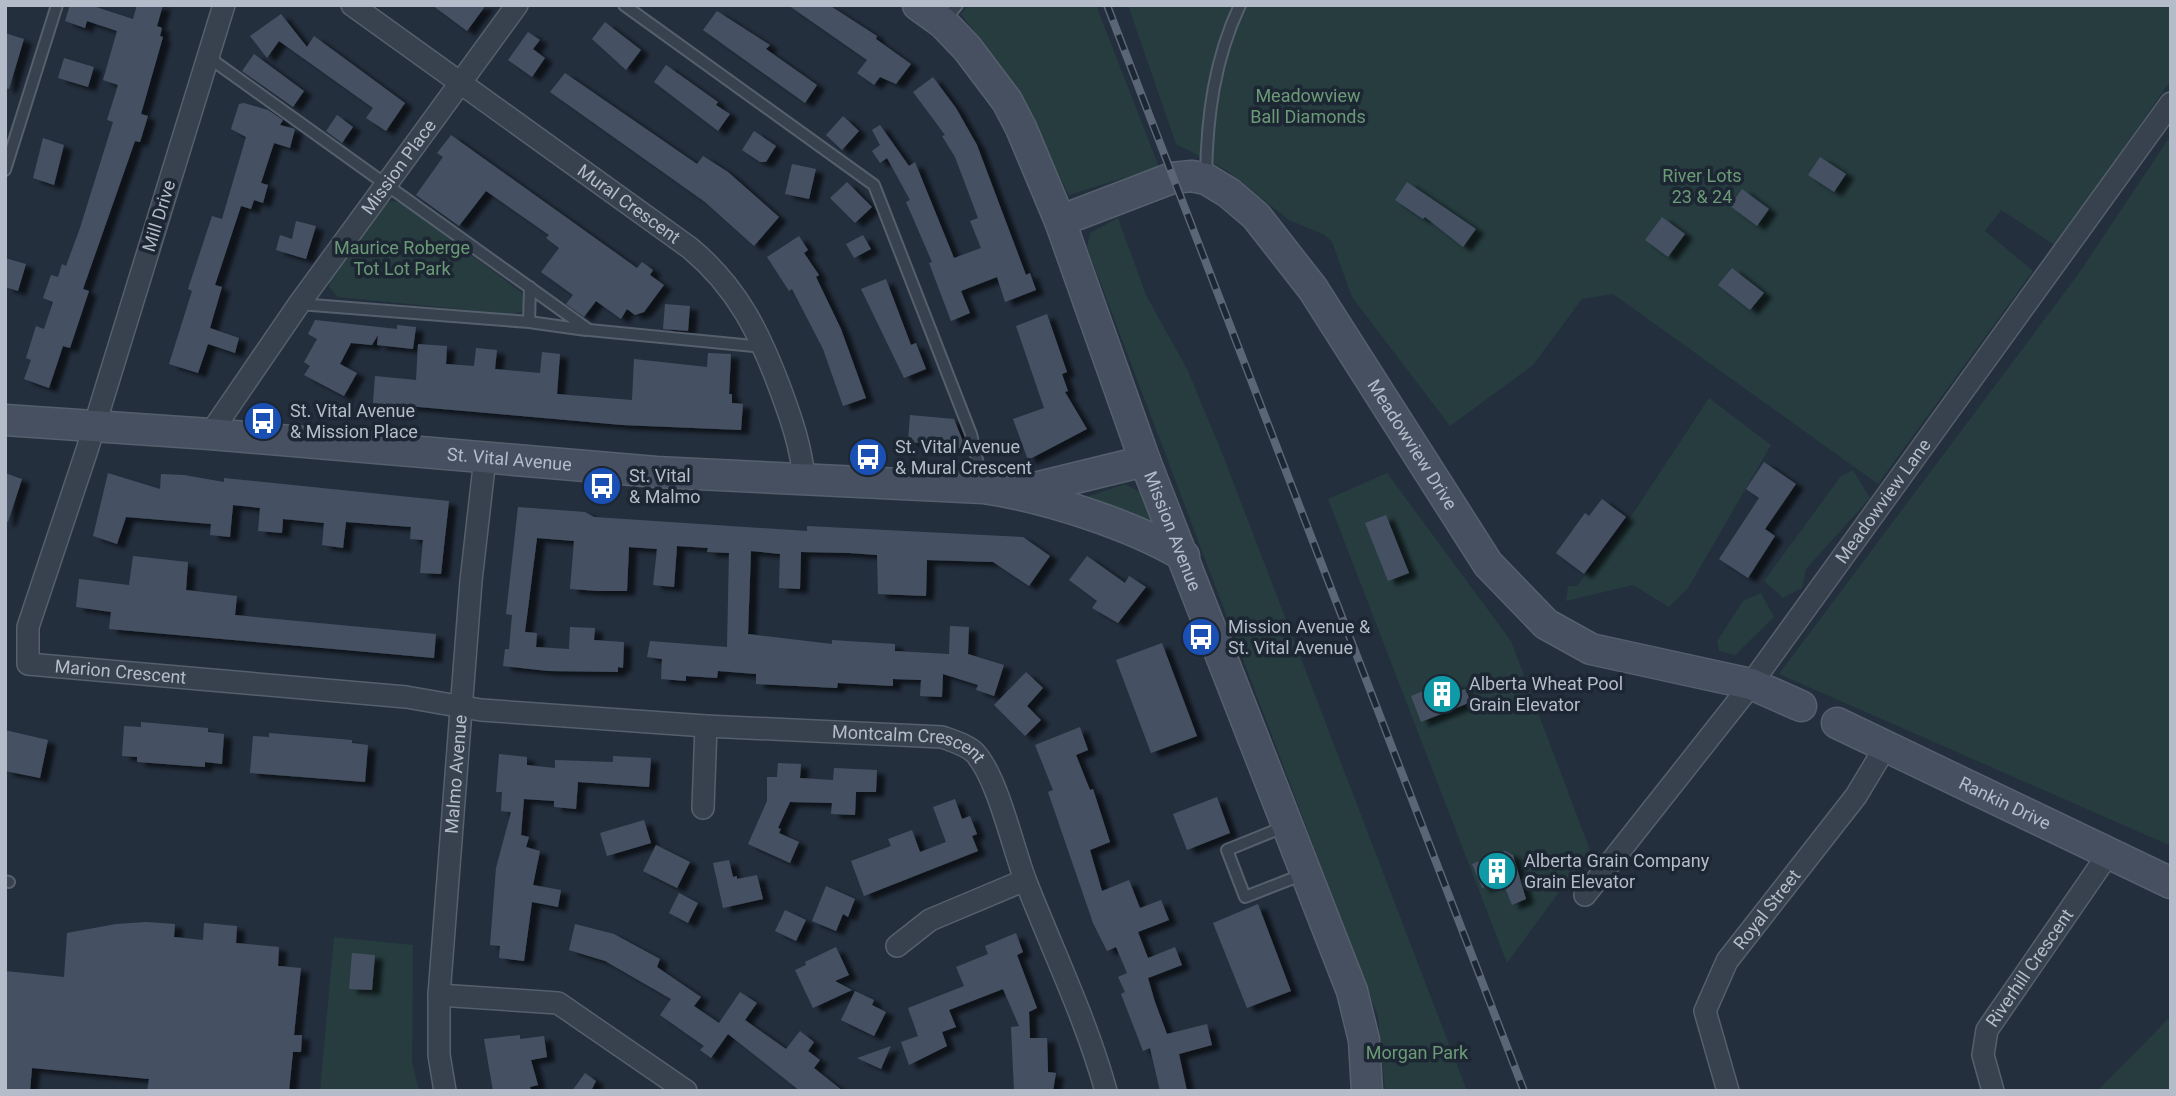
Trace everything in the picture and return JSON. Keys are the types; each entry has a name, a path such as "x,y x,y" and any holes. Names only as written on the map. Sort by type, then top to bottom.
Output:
{"street":[{"name":"Mill Drive","path":"94,426 224,5"},
{"name":"Mural Crescent","path":"352,5 707,261 736,294 764,346 801,446 804,479"},
{"name":"Mission Place","path":"209,434 299,304 517,5"},
{"name":"Mission Avenue","path":"918,5 950,14 967,48 1007,101 1060,221 1145,461 1307,873 1359,1015 1367,1091"},
{"name":"Meadowview Lane","path":"1585,895 1751,684 2171,103"},
{"path":"1060,221 1172,178 1192,176 1206,179"},
{"name":"Meadowview Drive","path":"1206,179 1255,216 1283,248 1313,289 1488,564 1546,624 1591,649 1751,684 1801,706"},
{"name":"St. Vital Avenue","path":"5,420 209,434 656,472 983,488 1014,492 1152,537 1184,556"},
{"name":"Marion Crescent","path":"94,426 28,627 28,664 392,696 461,706"},
{"name":"Malmo Avenue","path":"445,1091 439,1055 439,995 461,706 485,457"},
{"name":"St. Vital Avenue","path":"1014,492 1057,485 1145,461"},
{"name":"Montcalm Crescent","path":"461,706 481,710 706,726 942,737 960,743 975,753 988,774 1025,880 1097,1059 1106,1091"},
{"name":"Rankin Drive","path":"1837,723 2171,883"},
{"path":"703,808 706,726"},
{"name":"Royal Street","path":"1728,1091 1705,1010 1727,961 1856,796 1886,746"},
{"name":"Riverhill Crescent","path":"1993,1091 1983,1055 1987,1030 2109,853"},
{"path":"897,946 930,919 1025,880"},
{"path":"439,995 558,1003 686,1091"}],"lane":[{"path":"5,170 57,5"},
{"path":"624,5 874,185 971,434 983,488"},
{"path":"1206,179 1207,125 1221,53 1240,5"},
{"path":"208,57 589,330"},
{"path":"530,286 530,322"},
{"path":"299,304 530,322 764,346"},
{"path":"1288,825 1227,850 1240,885 1245,897 1307,873"}],"green space":[{"path":"969,5 1096,5 1159,167 1069,195 1014,85 961,14"},
{"path":"1128,5 2171,5 2171,80 2056,246 2001,210 1985,231 2033,271 1878,484 1613,294 1582,299 1533,365 1450,426 1352,297 1332,242 1325,235 1289,220 1226,170 1176,144"},
{"path":"2171,135 2171,846 1779,674 2077,276"},
{"name":"Maurice Roberge Tot Lot Park","path":"392,201 402,203 521,292 525,304 521,312 511,314 338,297 329,287 330,274 383,204"},
{"name":"Morgan Park","path":"1118,218 1146,295 1188,371 1222,453 1467,1091 1385,1091 1378,1016 1087,247 1090,233"},
{"path":"1709,398 1771,445 1688,588 1669,607 1633,585 1566,601 1568,586 1577,586 1626,524"},
{"path":"1853,470 1870,498 1806,569 1802,588 1783,598 1764,581 1841,476"},
{"path":"1387,473 1511,641 1590,850 1507,963 1328,499"},
{"path":"1125,484 1143,494 1155,526 1072,502"},
{"path":"1761,593 1774,617 1735,655 1719,651 1717,641 1743,601"},
{"path":"334,937 413,945 412,1062 419,1091 320,1091"},
{"path":"2171,1016 2171,1091 2097,1091"}],"building":[{"path":"70,5 90,5 133,19 137,5 163,5 157,26 162,28 160,36 163,37 141,114 148,116 140,142 135,141 83,289 89,291 70,348 63,346 49,388 24,379 31,360 26,358 36,326 44,329 53,302 43,298 51,275 58,277 62,264 66,266 80,228 113,122 107,120 118,85 103,80 117,31 87,21 85,28 65,21"},
{"path":"432,5 486,5 467,31"},
{"path":"788,5 829,5 877,36 876,39 911,64 896,84 880,77 874,85 857,73 867,60"},
{"path":"717,11 770,45 766,49 817,85 805,103 703,30"},
{"path":"281,14 307,47 314,36 405,103 386,131 366,118 373,108 279,41 267,58 250,36"},
{"path":"605,22 641,50 626,70 592,39"},
{"path":"528,32 540,40 533,49 545,58 532,77 508,60"},
{"path":"5,33 24,39 9,89 5,88"},
{"path":"254,54 304,91 293,107 242,71"},
{"path":"64,58 94,67 88,87 58,78"},
{"path":"666,65 718,102 716,105 730,114 718,131 654,82"},
{"path":"565,73 697,164 703,156 728,172 779,217 754,246 705,202 550,92"},
{"path":"933,77 956,108 977,145 1026,275 1030,273 1036,290 1005,302 997,277 961,291 970,313 951,321 929,263 932,262 906,202 910,200 887,158 880,163 872,151 880,145 872,130 880,125 909,166 915,162 954,258 981,248 970,221 978,218 955,157 942,136 945,135 913,92"},
{"path":"239,104 268,110 283,120 280,125 295,129 290,148 274,143 261,183 268,185 263,203 254,200 251,209 241,206 215,285 222,287 210,328 239,338 235,353 208,344 198,373 169,364 192,291 188,289 212,216 222,219 246,137 231,129"},
{"path":"337,115 353,127 342,143 326,131"},
{"path":"843,116 859,131 842,150 826,135"},
{"path":"754,131 776,146 766,162 760,162 742,150"},
{"path":"451,135 637,268 642,262 653,270 650,275 664,285 644,312 635,315 627,309 621,319 596,301 584,317 566,304 573,295 541,272 559,248 546,238 549,235 486,191 459,226 416,195 443,157 437,153"},
{"path":"43,138 64,145 54,185 33,178"},
{"path":"1820,157 1846,174 1834,192 1808,175"},
{"path":"792,164 816,169 809,199 785,194"},
{"path":"847,182 872,207 855,223 830,198"},
{"path":"1407,182 1476,229 1463,247 1425,217 1423,219 1395,200"},
{"path":"1742,189 1769,209 1757,226 1730,206"},
{"path":"1662,217 1685,234 1668,257 1645,240"},
{"path":"296,221 316,226 306,259 276,250 280,235 292,239"},
{"path":"863,235 871,249 854,258 846,244"},
{"path":"799,236 808,250 804,253 819,275 816,277 841,329 866,398 843,406 823,349 792,289 789,291 767,257"},
{"path":"5,258 26,264 18,291 5,287"},
{"path":"1732,268 1764,293 1750,310 1718,285"},
{"path":"886,279 911,345 916,343 926,369 904,378 861,289"},
{"path":"665,304 690,306 688,331 663,329"},
{"path":"1047,314 1067,372 1062,374 1068,391 1065,392 1087,429 1028,460 1013,419 1044,408 1016,326"},
{"path":"315,320 397,329 397,325 416,327 413,349 377,345 378,335 372,345 351,343 340,364 357,373 344,396 304,375 310,366 304,362 317,339 308,334"},
{"path":"418,344 447,346 446,364 474,366 476,348 497,350 495,369 540,373 542,352 560,354 557,394 632,400 634,359 707,367 708,353 731,354 729,394 732,394 732,403 743,404 741,430 622,425 373,403 375,376 416,380"},
{"path":"910,415 954,419 966,449 921,447 921,443 908,442"},
{"path":"1764,462 1796,484 1765,529 1775,536 1748,578 1719,559 1759,498 1746,489"},
{"path":"5,473 22,479 8,522 5,522"},
{"path":"108,473 160,489 161,474 449,501 441,574 420,573 423,540 410,539 411,527 346,522 343,548 322,545 324,523 283,519 282,533 258,531 260,508 233,505 230,537 210,535 211,524 126,517 117,544 93,536"},
{"path":"1602,499 1626,517 1584,574 1556,553 1585,513 1589,516"},
{"path":"518,507 585,512 594,517 807,531 807,526 1023,537 1050,556 1029,586 993,562 927,560 926,596 878,594 877,555 849,553 801,552 800,589 779,588 780,554 751,551 748,634 832,644 832,640 895,644 895,651 949,654 950,626 969,627 968,654 1004,665 994,696 976,690 978,685 943,674 942,697 920,696 921,680 893,679 893,686 838,683 837,688 756,684 756,674 718,671 717,678 686,676 686,681 661,679 662,659 647,657 650,641 727,647 729,553 707,552 708,548 677,546 674,587 653,585 657,549 629,547 627,591 570,589 574,541 537,538 525,632 537,633 536,647 569,649 570,627 595,628 594,640 624,642 623,668 618,667 618,672 548,671 503,666 505,649 509,649 512,615 506,614"},
{"path":"1386,515 1409,573 1388,581 1365,523"},
{"path":"133,556 188,562 186,590 237,596 235,615 436,634 434,658 109,629 111,612 76,607 79,579 129,585"},
{"path":"1087,556 1125,583 1129,576 1146,587 1118,623 1092,608 1097,601 1069,580"},
{"path":"1162,643 1197,736 1151,753 1116,660"},
{"path":"1026,672 1043,688 1027,706 1041,720 1025,736 994,705"},
{"name":"Alberta Wheat Pool Grain Elevator","path":"1442,683 1444,688 1456,683 1460,691 1465,689 1471,702 1421,722 1411,696"},
{"path":"141,722 208,728 208,732 224,734 222,764 205,762 205,767 137,762 137,757 122,756 124,726 141,727"},
{"path":"1080,727 1088,750 1076,755 1090,790 1093,789 1110,842 1090,850 1102,891 1129,880 1140,908 1161,900 1169,920 1138,932 1148,958 1175,947 1182,965 1148,978 1155,1002 1167,1034 1207,1024 1212,1045 1179,1054 1187,1091 1160,1091 1150,1048 1143,1051 1121,994 1125,992 1118,977 1127,973 1116,947 1107,951 1093,923 1048,792 1053,790 1035,745"},
{"path":"5,730 48,740 40,778 5,771"},
{"path":"269,733 352,740 352,743 368,745 365,782 250,773 253,736 269,737"},
{"path":"499,754 527,757 527,765 555,768 555,760 613,762 613,756 651,758 649,787 578,782 576,809 554,807 554,801 524,799 521,835 529,837 526,847 540,851 533,885 561,890 558,907 532,902 524,961 499,958 500,946 490,945 496,868 511,812 501,811 502,792 496,792"},
{"path":"778,763 801,764 800,778 833,780 834,768 877,770 876,792 856,792 855,815 831,814 832,803 790,802 778,828 781,829 779,833 799,842 790,863 748,844 767,801 767,777 777,777"},
{"path":"1217,797 1230,833 1187,850 1173,814"},
{"path":"955,799 962,819 970,816 977,834 972,836 978,851 864,896 851,861 891,846 888,839 912,830 920,852 946,842 933,807"},
{"path":"644,820 651,843 607,856 600,833"},
{"path":"656,845 690,862 677,888 643,871"},
{"name":"Alberta Grain Company Grain Elevator","path":"1505,851 1513,855 1526,899 1512,905 1502,880 1482,888 1472,864"},
{"path":"729,860 733,877 737,876 737,879 757,875 763,899 723,908 713,863"},
{"path":"826,886 855,899 848,917 843,914 836,931 812,921"},
{"path":"679,893 698,903 688,923 669,913"},
{"path":"1258,904 1291,991 1247,1008 1213,923"},
{"path":"785,910 806,920 796,941 775,931"},
{"path":"204,923 237,926 236,943 279,947 278,966 301,968 294,1035 302,1035 301,1052 293,1052 289,1091 147,1091 149,1079 32,1068 30,1091 5,1091 5,971 64,977 67,933 116,924 175,924 174,937 203,940"},
{"path":"575,924 614,934 660,959 657,967 701,997 694,1006 719,1023 740,992 757,1003 745,1020 786,1049 800,1031 814,1042 808,1051 820,1060 814,1068 843,1091 800,1091 728,1034 711,1058 700,1050 704,1046 660,1015 671,999 605,961 569,950"},
{"path":"1016,933 1023,952 1017,955 1037,1008 1029,1012 1030,1038 1047,1038 1048,1072 1056,1073 1053,1091 1014,1091 1011,1027 1019,1026 1003,989 949,1010 956,1027 942,1032 947,1046 909,1065 901,1042 918,1036 908,1008 964,986 956,967 988,954 985,946"},
{"path":"836,947 849,975 835,981 852,990 813,1008 795,970"},
{"path":"352,953 375,955 372,990 349,989"},
{"path":"855,991 874,1000 872,1005 886,1012 874,1036 841,1020"},
{"path":"520,1035 520,1039 544,1036 547,1057 531,1060 538,1085 530,1087 531,1091 493,1091 484,1039"},
{"path":"891,1046 881,1069 857,1058"},
{"path":"585,1073 596,1081 591,1091 572,1091"}],"railway":[{"path":"1107,5 1524,1091"}],"place":[{"name":"St. Vital Avenue & Mission Place","path":"263,421"},
{"name":"St. Vital Avenue & Mural Crescent","path":"868,457"},
{"name":"St. Vital & Malmo","path":"602,486"},
{"name":"Mission Avenue & St. Vital Avenue","path":"1201,637"},
{"name":"Alberta Wheat Pool Grain Elevator","path":"1442,694"},
{"name":"Alberta Grain Company Grain Elevator","path":"1497,871"}],"park label":[{"name":"Meadowview Ball Diamonds","path":"1308,106"},
{"name":"River Lots 23 & 24","path":"1702,186"}]}
